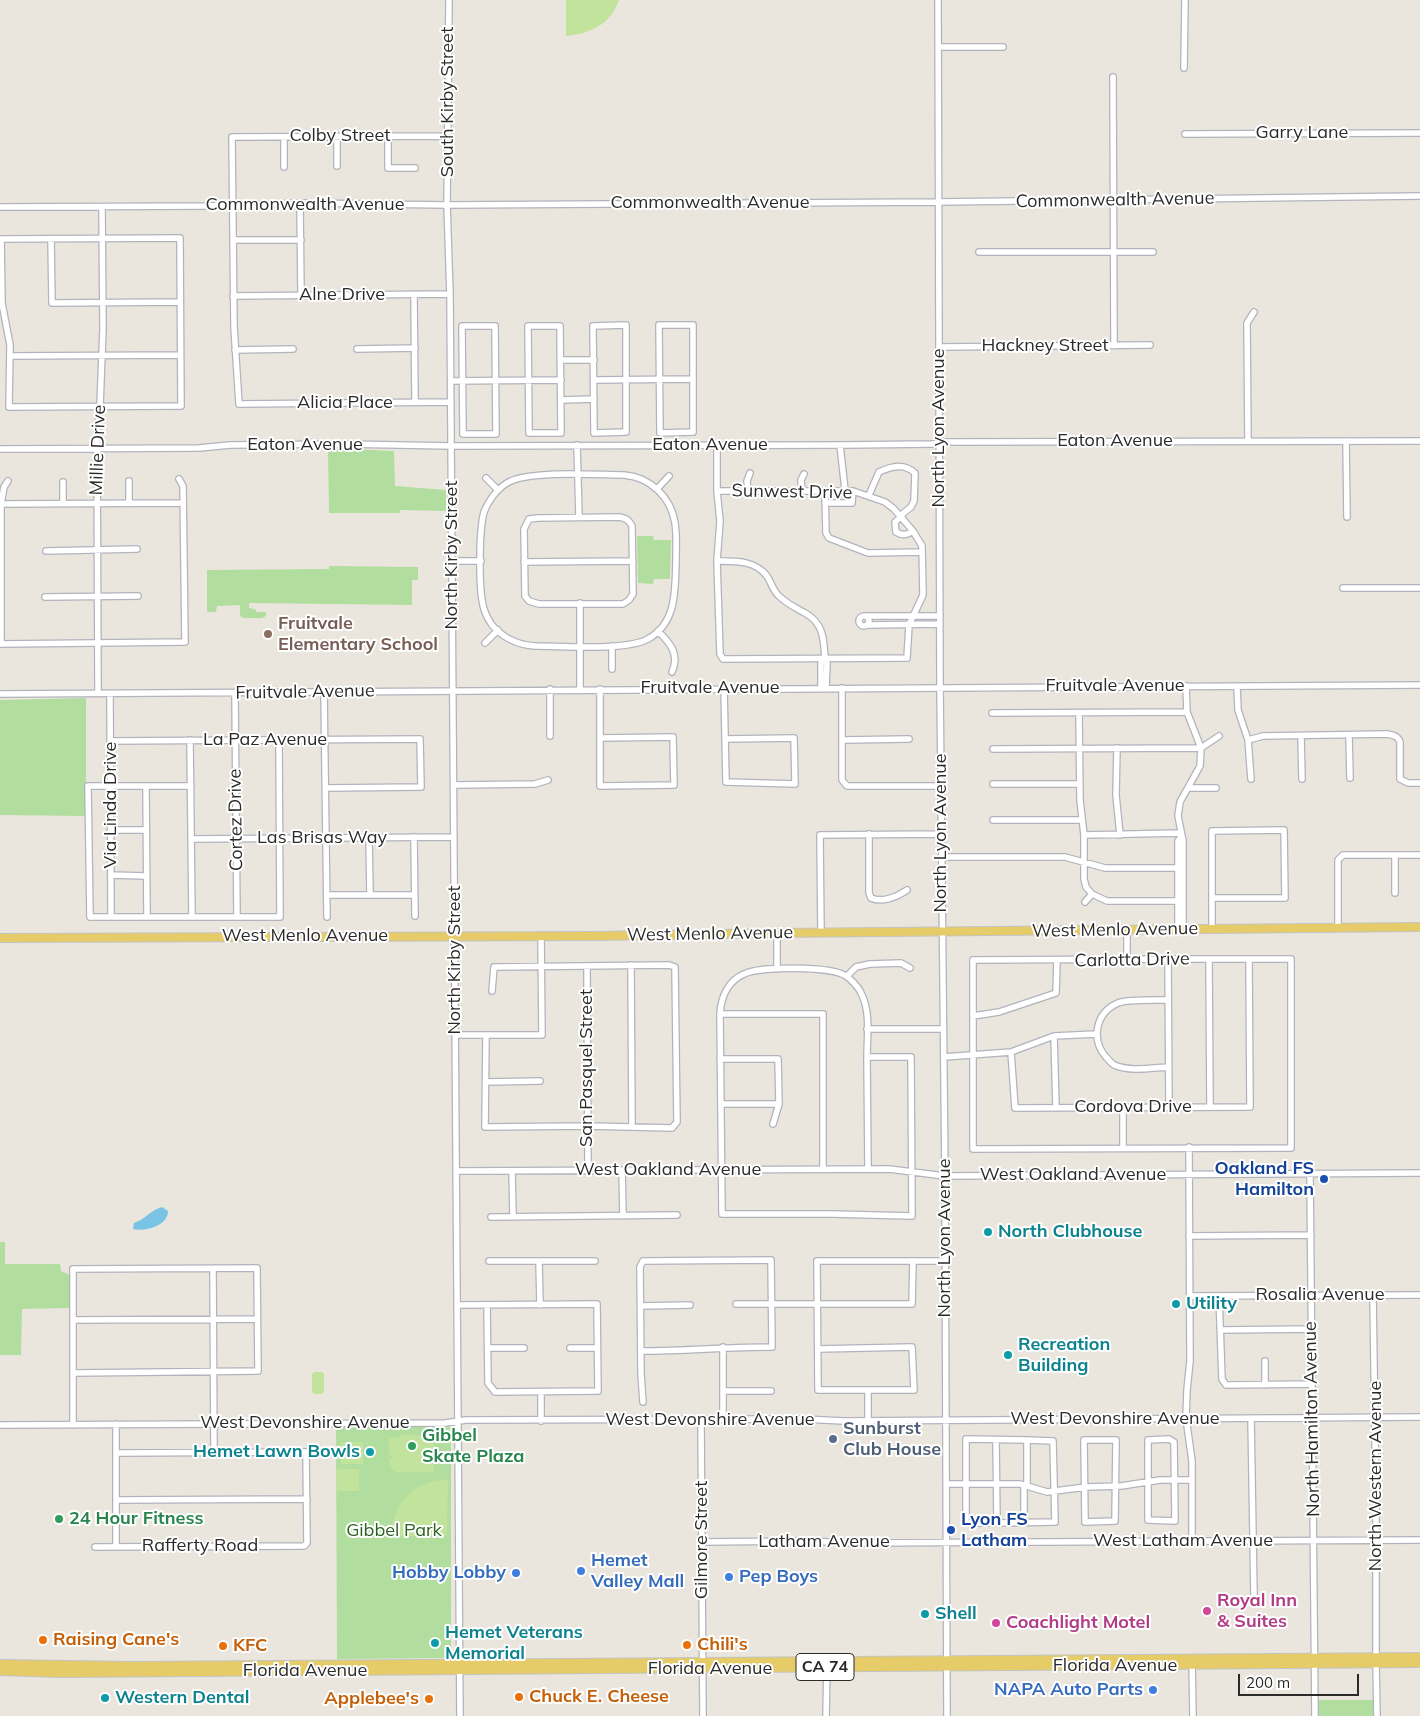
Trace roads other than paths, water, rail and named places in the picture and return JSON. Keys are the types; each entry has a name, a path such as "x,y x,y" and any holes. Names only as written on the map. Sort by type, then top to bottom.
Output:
{"main road":[{"name":"West Menlo Avenue","path":"0,938 540,936 777,932 1420,928"},
{"name":"Florida Avenue","path":"948,1663 1046,1666 1376,1660 1420,1657"},
{"name":"Florida Avenue","path":"0,1664 90,1666 331,1664 562,1670 702,1665 948,1663 1110,1659 1192,1662"},
{"path":"1046,1666 1063,1663 1110,1662 1110,1659"},
{"name":"Florida Avenue","path":"1376,1660 1420,1664"},
{"name":"Florida Avenue","path":"0,1671 61,1673 260,1672 570,1662 702,1665"},
{"path":"516,1670 529,1666 560,1666 570,1662"},
{"path":"562,1670 576,1665 615,1665 622,1662"},
{"path":"260,1672 266,1669 291,1668 292,1664"},
{"path":"306,1671 310,1668 324,1668 331,1664"}],"street":[{"name":"South Kirby Street","path":"447,205 448,0"},
{"name":"North Lyon Avenue","path":"938,0 940,687 945,1176 947,1716"},
{"path":"1184,68 1185,0"},
{"path":"938,47 1003,47"},
{"path":"1113,77 1114,346"},
{"name":"Garry Lane","path":"1185,134 1420,133"},
{"path":"337,136 337,166"},
{"path":"388,136 388,168 415,168"},
{"name":"Colby Street","path":"233,204 232,137 448,136"},
{"path":"284,137 284,167"},
{"name":"Commonwealth Avenue","path":"0,207 206,206 300,203 447,205 938,202 1420,196"},
{"path":"300,203 301,296"},
{"path":"233,204 235,350 293,349"},
{"name":"North Kirby Street","path":"447,205 451,381 460,1716"},
{"name":"Millie Drive","path":"98,694 96,503 102,355 102,207"},
{"path":"180,238 181,406 9,407 10,356 9,338 1,297 1,239 103,239 180,238"},
{"path":"51,239 52,303 180,302"},
{"path":"233,240 301,240"},
{"path":"979,252 1153,252"},
{"name":"Alne Drive","path":"234,296 450,294"},
{"path":"414,295 415,402"},
{"path":"1248,441 1247,323 1254,312"},
{"path":"626,325 626,380 626,432 594,433 593,326 626,325"},
{"path":"659,325 693,325 693,379 693,432 660,433 659,325"},
{"path":"462,326 495,326 495,380 496,434 463,434 462,326"},
{"path":"528,326 560,326 560,360 561,433 529,433 528,326"},
{"name":"Hackney Street","path":"939,346 1150,346"},
{"path":"357,349 415,348"},
{"name":"Alicia Place","path":"235,350 239,404 451,402"},
{"path":"10,356 180,355"},
{"path":"560,360 594,360"},
{"path":"594,380 693,379"},
{"path":"451,381 561,380"},
{"path":"561,400 594,399"},
{"path":"1346,441 1347,517"},
{"name":"Eaton Avenue","path":"0,449 199,448 230,445 345,444 451,446 843,445 966,442 1420,441"},
{"path":"577,445 579,517"},
{"path":"717,445 717,491 720,521 717,561 720,654 725,660 825,660"},
{"path":"843,445 840,454 843,457 845,490"},
{"path":"869,495 879,472 896,466 910,468 915,473 915,495 911,507 895,522 896,532 902,535 913,531"},
{"path":"748,491 747,481 750,473"},
{"path":"802,491 801,480 804,474"},
{"path":"578,475 635,476 658,489 668,504 675,521 676,532 675,598 669,617 658,631 650,637 631,645 526,646 511,640 498,630 487,615 482,600 481,528 486,506 498,490 514,479 530,476 578,475"},
{"path":"658,489 669,476"},
{"path":"486,478 498,490"},
{"path":"8,482 4,487 1,504 1,644 185,642 184,503 183,486 179,479"},
{"path":"129,480 129,503"},
{"path":"63,482 63,503"},
{"path":"825,490 826,533 829,538 868,553 922,552"},
{"name":"Sunwest Drive","path":"717,491 853,491 885,502 902,516 913,531 922,546 923,595 912,616 907,658 825,660"},
{"path":"825,504 852,503 853,491"},
{"path":"1,504 184,503"},
{"path":"579,517 619,517 630,522 632,526 633,561 633,594 630,600 623,604 539,604 529,601 525,596 524,562 524,529 529,520 579,517"},
{"path":"46,551 137,549"},
{"path":"452,561 481,561"},
{"path":"524,562 633,561"},
{"path":"717,561 736,561 757,566 767,576 777,595 794,608 813,618 820,626 824,636 825,660 822,663 824,688"},
{"path":"1343,588 1420,588"},
{"path":"45,597 138,596"},
{"path":"580,604 580,689"},
{"path":"940,616 866,616 870,621 867,625 940,624"},
{"path":"923,616 923,625"},
{"path":"485,643 498,630"},
{"path":"658,631 674,650 675,658 672,672"},
{"path":"612,646 612,669"},
{"name":"Fruitvale Avenue","path":"0,694 1420,685"},
{"path":"1181,930 1178,841 1181,835 1178,816 1180,802 1200,766 1201,748 1187,712 1186,686"},
{"path":"1237,686 1238,710 1248,740 1251,780"},
{"path":"724,688 725,739 726,782 795,784 794,738 725,739"},
{"path":"842,688 842,780 847,786 941,786"},
{"path":"600,689 600,738 600,786 674,785 673,737 600,738"},
{"path":"550,690 550,736"},
{"name":"Cortez Drive","path":"235,692 237,917"},
{"path":"324,692 327,917"},
{"name":"Via Linda Drive","path":"110,694 111,917"},
{"path":"992,713 1187,712"},
{"path":"1079,713 1085,884 1092,894 1107,901 1180,901"},
{"path":"1349,735 1350,778"},
{"path":"993,749 1201,748 1219,736"},
{"path":"1248,740 1263,736 1395,736 1400,742 1400,779 1408,783 1420,782"},
{"path":"1301,736 1302,779"},
{"name":"La Paz Avenue","path":"110,741 420,739 421,787 326,788"},
{"path":"842,740 909,739"},
{"path":"190,740 192,917"},
{"path":"191,786 88,786 90,917 280,917 279,740"},
{"path":"1117,748 1116,795 1120,835"},
{"path":"454,785 534,784 548,780"},
{"path":"993,784 1080,784"},
{"path":"146,786 147,917"},
{"path":"1189,788 1216,788"},
{"path":"993,820 1082,820"},
{"path":"110,830 146,830"},
{"path":"1212,898 1285,898 1284,830 1212,831 1212,898 1212,929"},
{"path":"869,834 869,893 871,898 875,900 896,897 907,890"},
{"path":"820,932 820,835 941,834"},
{"path":"1084,835 1181,835"},
{"path":"369,837 370,895"},
{"path":"414,837 415,916"},
{"name":"Las Brisas Way","path":"191,839 454,837"},
{"path":"1338,928 1338,860 1344,855 1420,855"},
{"path":"1395,855 1395,893"},
{"path":"941,857 1065,857 1105,868 1180,867"},
{"path":"111,875 146,876"},
{"path":"327,895 414,894"},
{"path":"1085,902 1092,894"},
{"path":"1127,930 1127,960"},
{"path":"777,932 777,969"},
{"path":"455,1036 542,1035 540,936"},
{"path":"1168,959 1169,1108"},
{"path":"1209,959 1210,1107"},
{"name":"Cordova Drive","path":"1011,1052 1015,1108 1250,1107 1249,959"},
{"name":"Carlotta Drive","path":"974,1016 973,960 1290,959 1291,1148 1189,1147"},
{"path":"1057,960 1056,994 999,1012 974,1016 972,1056 973,1149 1189,1147 1190,1361 1186,1390 1186,1418 1192,1461 1192,1541"},
{"path":"847,976 856,967 870,964 900,963 910,968"},
{"path":"486,1035 485,1127 632,1126 672,1128 678,1122 675,967 669,965 494,968 492,990"},
{"name":"San Pasquel Street","path":"587,966 588,1170"},
{"path":"631,966 632,1126"},
{"path":"867,1057 911,1057 912,1216 722,1214 720,1014 723,997 727,988 744,974 758,970 831,970 847,976 861,992 867,1010 867,1057 868,1169"},
{"path":"1168,1000 1118,1002 1106,1012 1099,1022 1096,1034 1100,1050 1113,1064 1126,1068 1168,1067"},
{"path":"720,1014 823,1014 823,1169"},
{"path":"867,1028 943,1029"},
{"path":"944,1057 1011,1052 1054,1036 1096,1034"},
{"path":"1054,1036 1056,1108"},
{"path":"720,1059 778,1059 779,1104 774,1124"},
{"path":"486,1082 540,1081"},
{"path":"721,1104 779,1104"},
{"path":"1123,1108 1123,1147"},
{"name":"West Oakland Avenue","path":"456,1171 889,1169 945,1176 1420,1173"},
{"path":"622,1170 623,1216"},
{"path":"512,1171 513,1216"},
{"name":"North Hamilton Avenue","path":"1310,1174 1311,1295 1309,1329 1312,1384 1315,1716"},
{"path":"491,1217 677,1215"},
{"path":"1189,1236 1311,1235"},
{"path":"641,1351 772,1347 771,1260 643,1261 640,1267 640,1306 641,1351 643,1402"},
{"path":"818,1349 912,1347 914,1390 818,1390 817,1261 945,1260"},
{"path":"489,1261 595,1261"},
{"path":"539,1261 540,1304"},
{"path":"736,1304 912,1304 913,1261"},
{"path":"213,1268 214,1453"},
{"path":"72,1424 74,1373 73,1269 257,1268 258,1371 74,1373"},
{"name":"North Western Avenue","path":"1373,1295 1376,1417 1377,1716"},
{"name":"Rosalia Avenue","path":"1190,1296 1420,1295"},
{"path":"1219,1296 1219,1328 1222,1330 1222,1379 1226,1385 1312,1384"},
{"path":"457,1305 487,1304 597,1304 598,1391 496,1392 488,1383 487,1304"},
{"path":"640,1306 690,1305"},
{"path":"73,1320 257,1319"},
{"path":"1222,1330 1309,1329"},
{"path":"723,1420 724,1347"},
{"path":"488,1348 524,1348"},
{"path":"570,1348 597,1348"},
{"path":"1265,1361 1265,1385"},
{"path":"724,1391 771,1391"},
{"path":"868,1391 868,1421"},
{"path":"541,1392 542,1421"},
{"name":"West Devonshire Avenue","path":"0,1425 1420,1417"},
{"path":"1251,1418 1254,1595"},
{"name":"Gilmore Street","path":"701,1420 703,1716"},
{"path":"116,1424 116,1546"},
{"path":"966,1439 996,1440 1053,1441 1055,1522 966,1523 966,1439"},
{"path":"1169,1439 1174,1442 1175,1480 1175,1521 1148,1520 1148,1440 1169,1439"},
{"path":"996,1440 997,1523"},
{"path":"1024,1522 1027,1440"},
{"path":"1084,1440 1116,1440 1115,1486 1115,1522 1085,1522 1084,1440"},
{"path":"117,1453 306,1452 307,1498 117,1500"},
{"path":"946,1484 1025,1485 1047,1492 1084,1487 1192,1480"},
{"name":"Rafferty Road","path":"95,1547 304,1546 307,1543 307,1498"},
{"name":"West Latham Avenue","path":"946,1542 1420,1540"},
{"name":"Latham Avenue","path":"702,1542 946,1542"},
{"path":"1192,1662 1193,1716"},
{"path":"826,1716 827,1664"}],"water":[{"path":"162,1207 168,1211 164,1221 149,1229 133,1229 134,1223"}],"place":[{"name":"Fruitvale Elementary School","path":"268,634"},
{"name":"Oakland FS Hamilton","path":"1324,1179"},
{"name":"North Clubhouse","path":"988,1232"},
{"name":"Utility","path":"1176,1304"},
{"name":"Recreation Building","path":"1008,1355"},
{"name":"Sunburst Club House","path":"833,1439"},
{"name":"Gibbel Skate Plaza","path":"412,1446"},
{"name":"Hemet Lawn Bowls","path":"370,1452"},
{"name":"24 Hour Fitness","path":"59,1519"},
{"name":"Lyon FS Latham","path":"951,1530"},
{"name":"Hemet Valley Mall","path":"581,1571"},
{"name":"Hobby Lobby","path":"516,1573"},
{"name":"Pep Boys","path":"729,1577"},
{"name":"Royal Inn & Suites","path":"1207,1611"},
{"name":"Shell","path":"925,1614"},
{"name":"Coachlight Motel","path":"996,1623"},
{"name":"Raising Cane's","path":"43,1640"},
{"name":"Hemet Veterans Memorial","path":"435,1643"},
{"name":"Chili's","path":"687,1645"},
{"name":"KFC","path":"223,1646"},
{"name":"NAPA Auto Parts","path":"1153,1690"},
{"name":"Chuck E. Cheese","path":"519,1697"},
{"name":"Western Dental","path":"105,1698"},
{"name":"Applebee's","path":"429,1699"}],"park label":[{"name":"Gibbel Park","path":"394,1531"}]}
